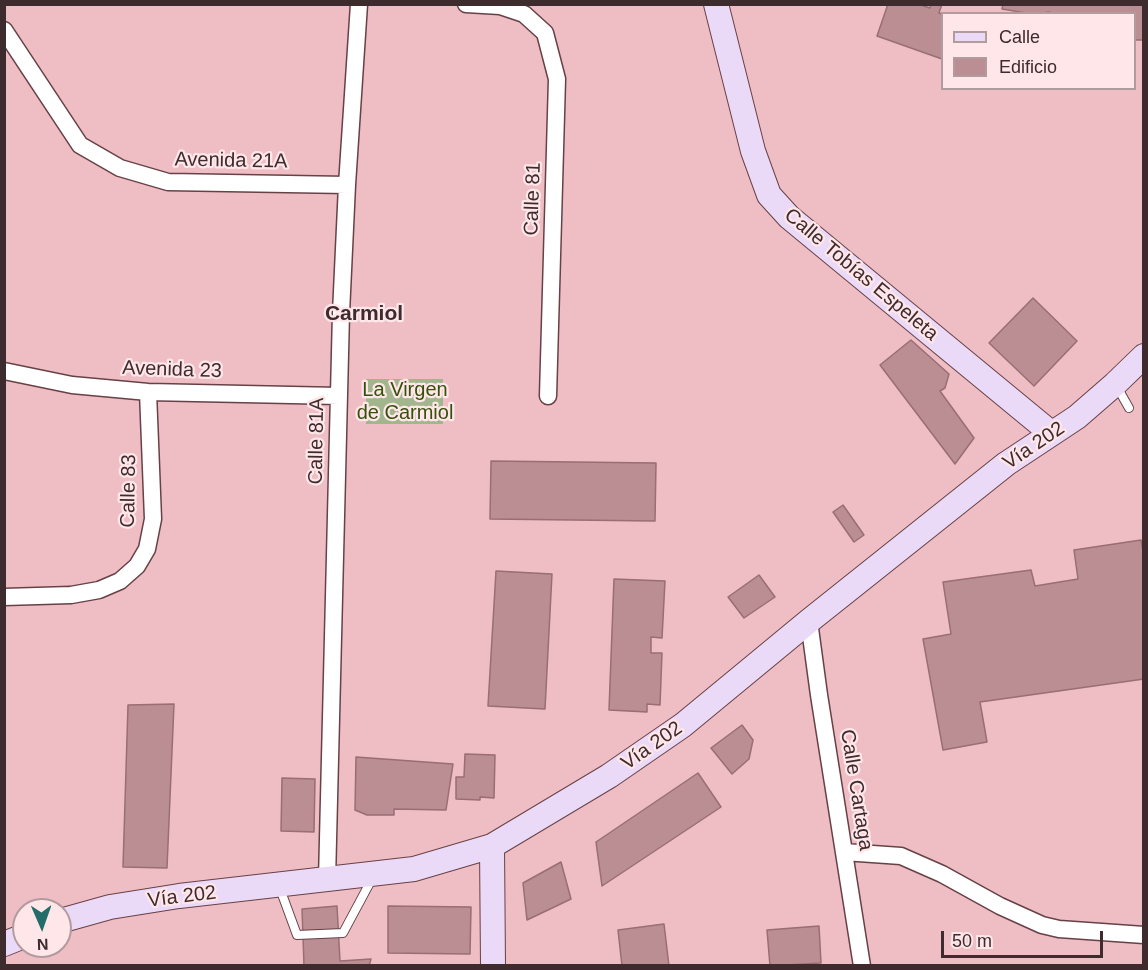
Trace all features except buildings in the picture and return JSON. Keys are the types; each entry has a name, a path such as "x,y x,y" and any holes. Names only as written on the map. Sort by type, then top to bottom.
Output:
{"main road":[{"name":"Calle Tobías Espeleta","path":"716,4 753,151 770,195 789,217 1051,433"},
{"name":"Vía 202","path":"72,918 117,906 179,897 414,869 492,846 609,776 683,724 1006,464 1077,417 1143,356"},
{"path":"492,846 493,966"}],"street":[{"name":"Calle 81A","path":"327,880 339,396 347,185 359,4"},
{"name":"Calle 81","path":"466,4 500,6 524,14 545,33 557,79 548,396"},
{"name":"Avenida 21A","path":"4,30 80,145 120,168 168,182 347,185"},
{"name":"Avenida 23","path":"4,371 72,385 148,392 339,396"},
{"name":"Calle 83","path":"4,597 71,595 99,590 120,581 137,566 147,549 153,519 148,392"},
{"name":"Calle Cartaga","path":"809,621 862,966"},
{"path":"844,852 901,856 942,874 1000,906 1042,925 1059,929 1143,935"}],"lane":[{"path":"1115,384 1129,408"},
{"path":"279,885 297,935 343,933 374,874"}],"green space":[{"name":"La Virgen de Carmiol","path":"366,379 443,379 443,424 366,424"}],"district":[{"name":"Carmiol","path":"364,314"}]}
